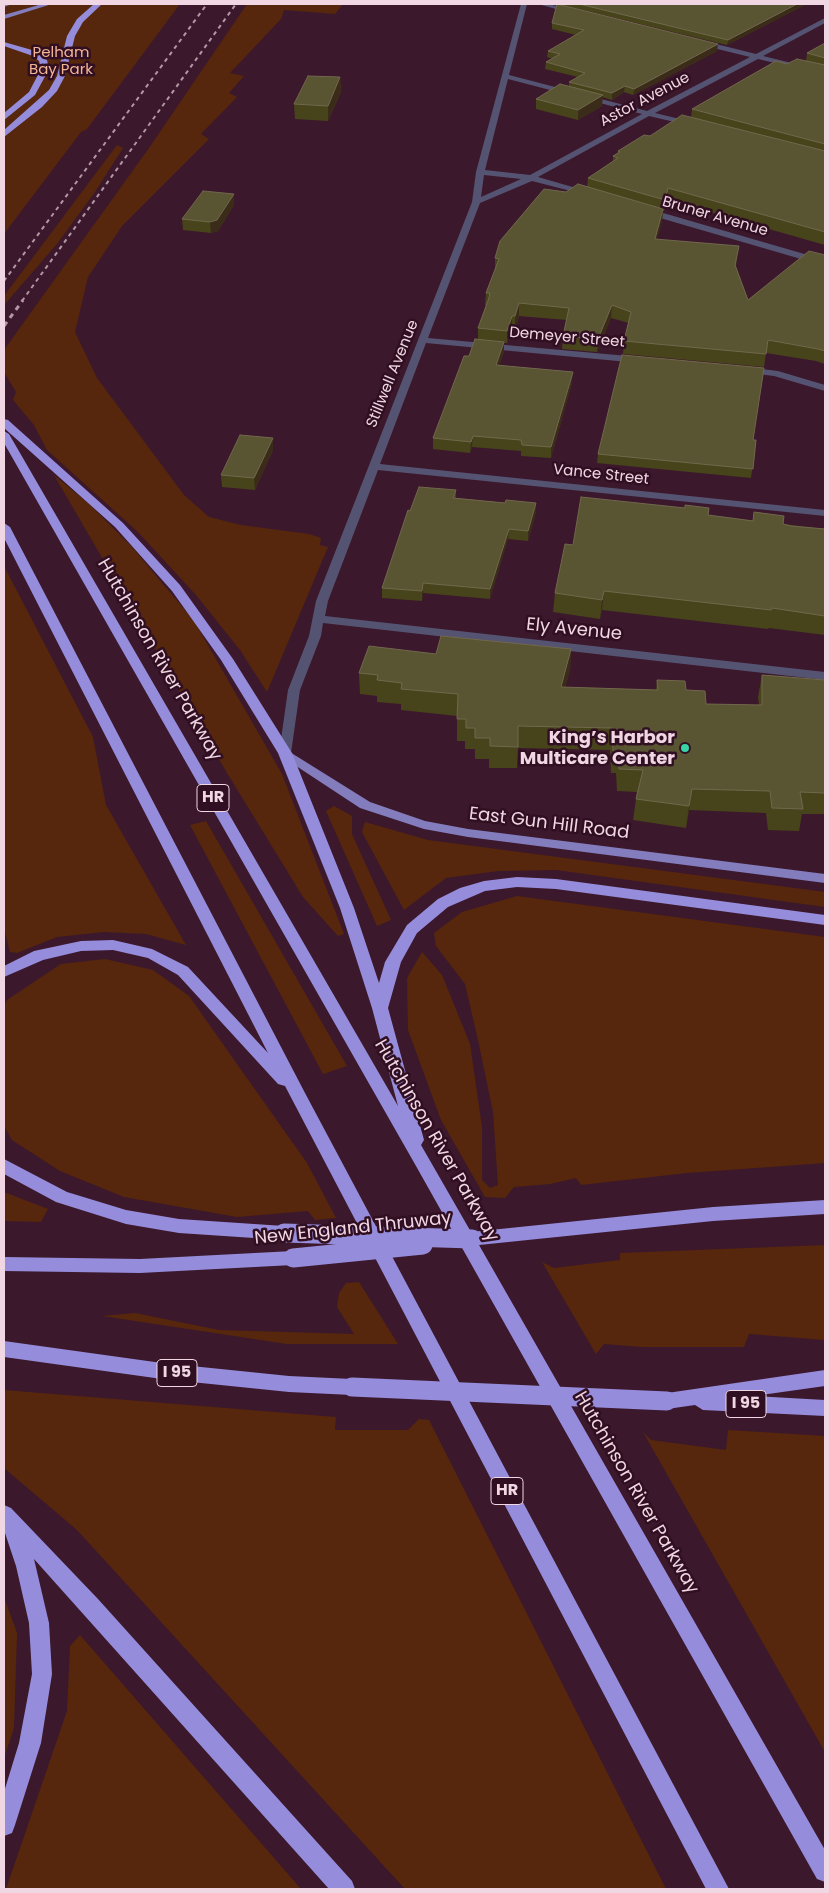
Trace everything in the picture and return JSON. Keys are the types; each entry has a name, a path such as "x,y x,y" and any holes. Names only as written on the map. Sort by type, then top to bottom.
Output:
{"highway":[{"path":"4,134 40,105 52,91 61,76 71,36 84,17 98,4"},
{"path":"4,44 36,54 43,60 45,69 32,93 4,117"},
{"path":"4,422 110,516 170,581 227,659 285,753 337,880 380,1008 422,1161"},
{"name":"Hutchinson River Parkway","path":"4,434 422,1161 825,1872"},
{"name":"HR","path":"4,527 297,1093 718,1889"},
{"path":"380,1008 393,962 412,928 443,903 465,892 484,886 517,882 556,884 825,920"},
{"path":"4,972 30,958 74,947 113,945 152,954 183,971 213,1006 297,1093"},
{"path":"4,1166 62,1197 126,1217 187,1227 284,1233 472,1239"},
{"path":"713,1214 825,1196"},
{"name":"New England Thruway","path":"4,1264 140,1266 293,1258 713,1214 825,1207"},
{"name":"I 95","path":"4,1349 162,1371 288,1384 825,1408"},
{"path":"667,1401 825,1378"},
{"path":"4,1824 30,1743 42,1674 39,1623 26,1566 7,1517"},
{"path":"7,1517 91,1606 344,1889"}],"main road":[{"path":"4,5 8,4"},
{"path":"4,17 48,4"},
{"name":"East Gun Hill Road","path":"285,753 365,804 381,812 424,824 468,833 825,879"}],"street":[{"name":"Stillwell Avenue","path":"285,753 294,690 315,636 322,601 476,202 480,172 524,4"},
{"path":"541,4 581,13"},
{"name":"Astor Avenue","path":"476,202 531,178 825,20"},
{"path":"694,41 825,73"},
{"path":"505,76 703,127"},
{"path":"480,172 531,178 593,196"},
{"name":"Bruner Avenue","path":"640,210 825,263"},
{"name":"Demeyer Street","path":"424,340 645,360"},
{"path":"733,369 775,373 825,388"},
{"name":"Vance Street","path":"373,466 825,513"},
{"name":"Ely Avenue","path":"318,619 825,676"}],"green space":[{"name":"Pelham Bay Park","path":"4,4 180,4 87,129 81,132 4,234"},
{"path":"247,4 343,4 335,14 284,10 281,19 230,73 244,76 229,93 237,97 201,134 209,139 122,226 88,277 75,332 97,378 184,495 209,517 241,525 309,534 321,538 320,545 328,547 267,692 240,650 196,595 137,531 47,450 34,425 13,400 16,392 4,372 4,350 149,148"},
{"path":"117,145 123,148 95,192 57,244 4,305 4,296"},
{"path":"54,475 89,504 132,547 194,621 282,774 344,934 338,936 303,897 227,773"},
{"path":"4,566 93,737 106,805 186,945 146,934 104,932 57,937 17,953 10,952 4,928"},
{"path":"334,806 352,816 352,834 391,920 377,926 326,811"},
{"path":"206,821 347,1066 323,1074 190,825"},
{"path":"365,822 428,840 825,892 825,907 556,870 498,871 446,878 404,910 362,832"},
{"path":"517,896 825,937 825,1163 687,1173 581,1185 576,1178 550,1184 514,1187 505,1198 485,1197 441,1120 408,1030 407,978 422,952 442,975 470,1044 482,1127 482,1180 490,1188 498,1185 493,1112 465,984 436,946 434,933 462,912"},
{"path":"105,959 153,970 189,996 307,1163 336,1218 315,1220 308,1211 237,1217 124,1197 60,1171 12,1140 4,1126 4,1006 7,1000 61,964"},
{"path":"4,1192 48,1209 41,1222 4,1221"},
{"path":"825,1245 825,1340 749,1334 744,1347 642,1347 604,1344 596,1354 542,1262 554,1268 620,1260 620,1253"},
{"path":"359,1282 398,1344 287,1344 102,1316 135,1313 219,1330 354,1334 337,1307 339,1293 346,1283"},
{"path":"4,1390 336,1417 335,1430 408,1430 419,1419 429,1420 666,1889 405,1889 77,1530 4,1468"},
{"path":"728,1430 825,1436 825,1752 643,1432 651,1440 726,1450"},
{"path":"4,1597 17,1633 14,1728 4,1758"},
{"path":"80,1635 301,1889 6,1889 67,1711 70,1646"}],"building":[{"path":"557,4 718,44 634,89 625,86 612,93 569,82 585,73 546,62 560,54 548,51 584,30 552,23"},
{"path":"579,4 797,4 728,40"},
{"path":"825,43 825,58 807,53"},
{"path":"797,59 825,65 825,144 692,109 776,61 787,64"},
{"path":"308,76 340,77 328,106 294,104"},
{"path":"560,84 603,95 578,110 536,99"},
{"path":"682,115 825,151 825,232 668,188 665,200 588,178 618,158 613,156 620,152 618,151 644,135 650,136"},
{"path":"578,184 663,209 655,239 739,246 735,265 748,300 809,251 825,255 825,351 768,340 766,354 624,341 631,312 612,305 598,339 563,336 569,308 519,303 507,331 478,328 489,298 490,293 486,293 499,259 495,258 500,241 544,189 566,192"},
{"path":"203,191 234,194 217,220 210,222 182,219"},
{"path":"475,339 504,342 496,365 573,372 551,447 522,445 521,440 473,436 471,442 433,438 464,356 469,356"},
{"path":"622,355 764,368 753,440 756,440 753,469 598,454"},
{"path":"240,435 273,438 254,478 221,475"},
{"path":"419,487 456,490 453,498 505,503 506,500 536,503 528,531 509,529 490,589 423,583 422,591 382,588 408,510 410,511"},
{"path":"581,497 685,508 685,505 709,508 708,515 753,521 754,512 784,516 783,524 791,526 825,529 825,616 772,608 771,610 604,591 602,600 555,593 565,544 573,545"},
{"path":"441,636 571,649 561,687 658,690 657,680 685,681 686,690 705,691 706,704 762,705 762,675 825,680 825,793 800,792 803,809 772,808 770,791 692,789 689,806 636,799 643,770 619,769 618,751 613,751 612,728 518,726 518,747 490,746 490,738 475,738 475,728 466,728 466,719 457,719 458,694 401,689 402,683 377,680 378,675 359,673 369,646 436,654"}],"railway":[{"path":"4,281 207,4"},
{"path":"22,301 236,4"},
{"path":"4,326 23,300"}],"place":[{"name":"King’s Harbor Multicare Center","path":"685,748"}]}
